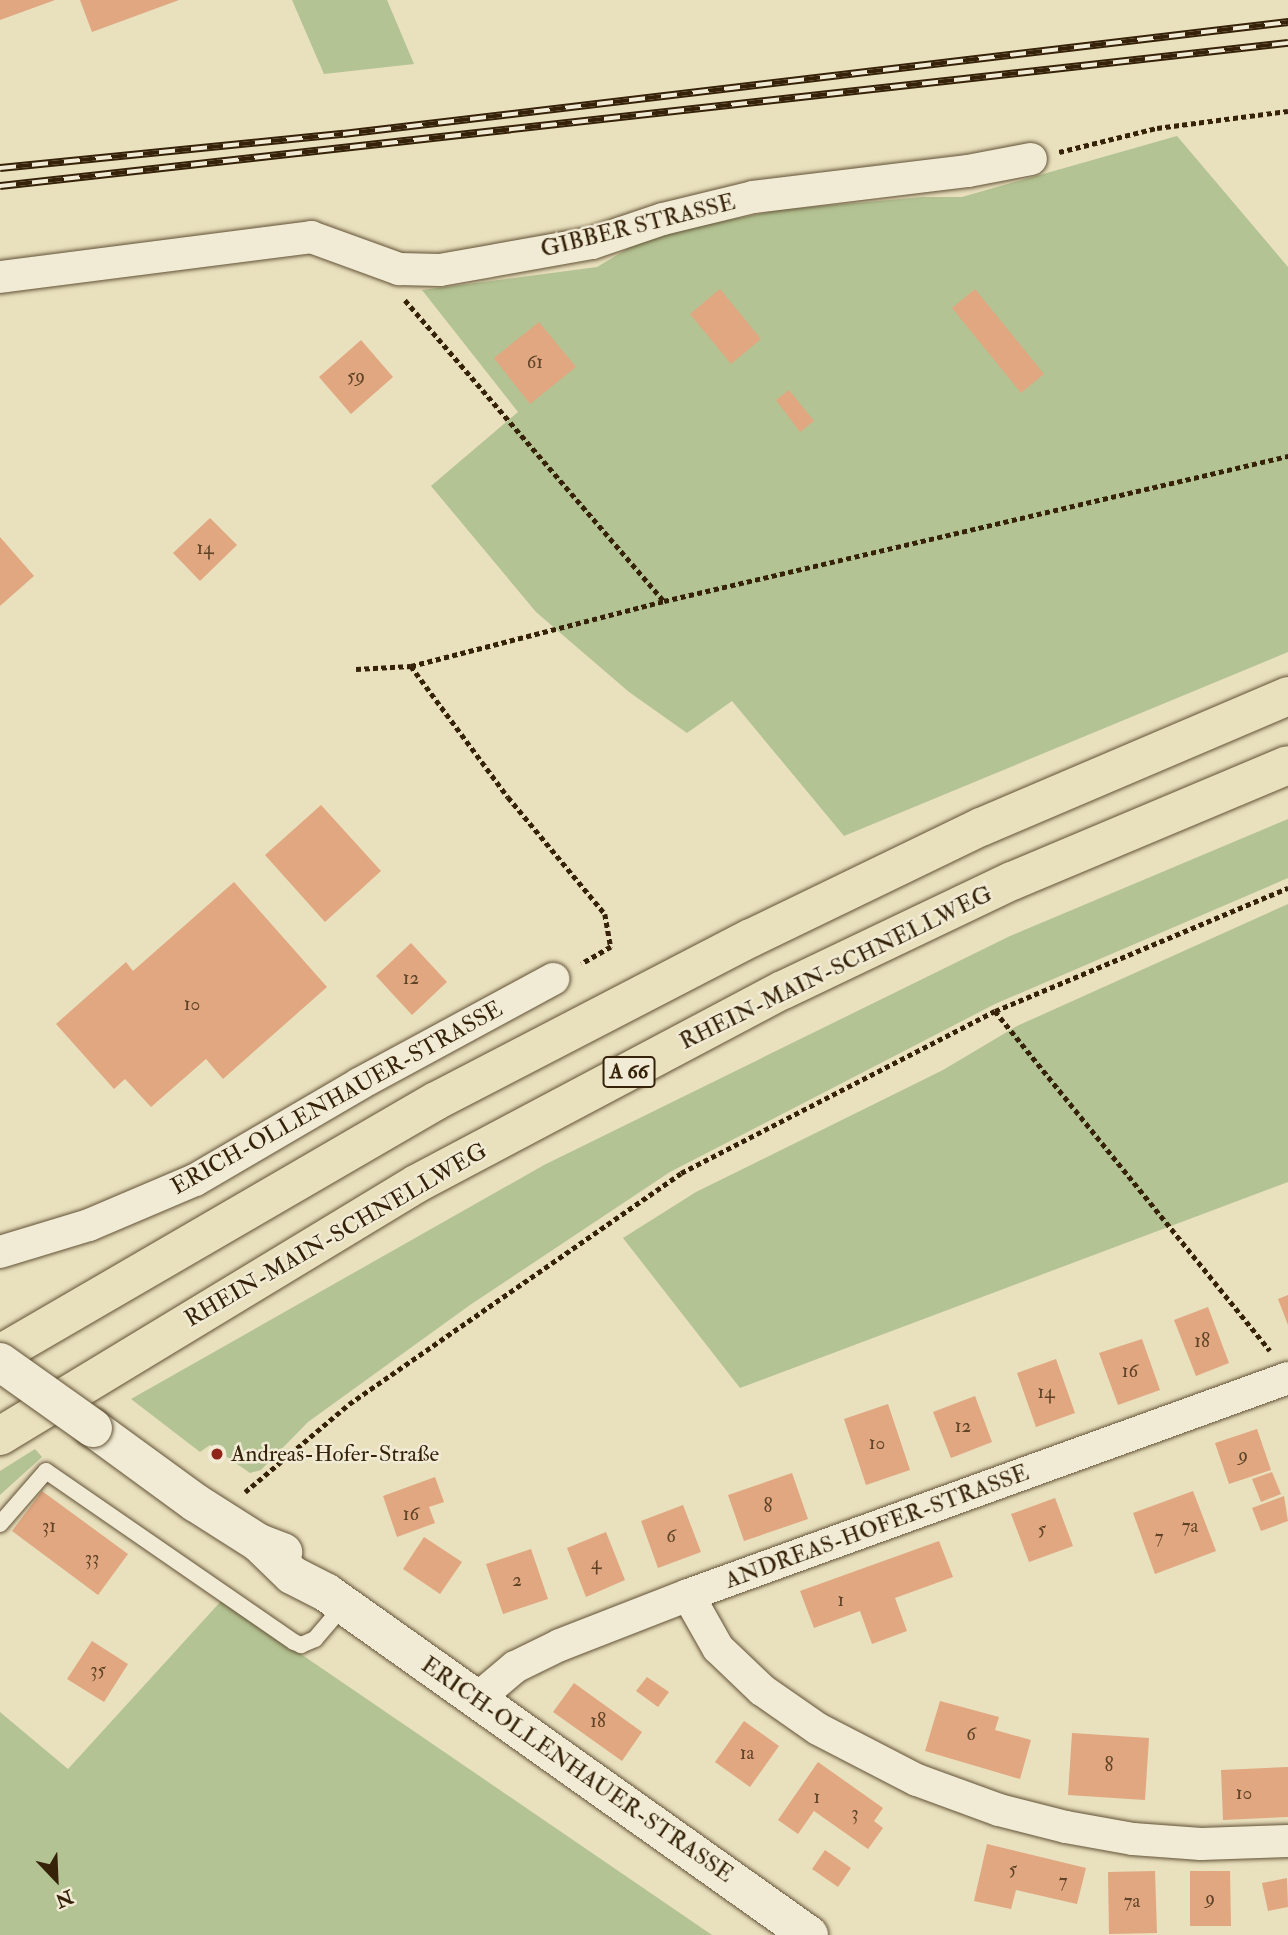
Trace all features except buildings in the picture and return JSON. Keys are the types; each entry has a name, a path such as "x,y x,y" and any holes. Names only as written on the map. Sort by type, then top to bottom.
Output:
{"highway":[{"path":"0,1354 436,1101 751,938 981,827 1288,696"},
{"name":"RHEIN-MAIN-SCHNELLWEG","path":"0,1436 416,1184 783,990 1012,881 1288,765"}],"street":[{"name":"GIBBER STRASSE","path":"0,277 311,237 399,269 440,270 592,243 663,219 753,197 968,171 1031,159"},
{"name":"ERICH-OLLENHAUER-STRASSE","path":"0,1252 89,1225 195,1180 359,1084 553,979"},
{"name":"ERICH-OLLENHAUER-STRASSE","path":"0,1362 223,1521 259,1543 292,1575 335,1599 809,1935"},
{"name":"ANDREAS-HOFER-STRASSE","path":"477,1699 532,1657 1280,1366"},
{"path":"688,1595 718,1648 762,1690 818,1729 917,1780 999,1810 1066,1827 1133,1839 1201,1844 1288,1840"}],"lane":[{"path":"0,1524 46,1471 294,1642 301,1645 314,1639 335,1599"}],"path":[{"path":"1031,159 1157,128 1288,111"},
{"path":"384,263 406,302 664,601"},
{"path":"356,668 411,666 664,601 1288,456"},
{"path":"411,666 509,797 605,914 611,947 553,979"},
{"path":"223,1521 245,1491 349,1404 681,1173 995,1011 1288,888"},
{"path":"995,1011 1280,1366"}],"green space":[{"path":"292,0 387,0 414,64 324,74"},
{"path":"1177,136 1288,267 1288,652 844,836 732,701 687,733 629,692 536,612 431,486 518,412 422,290 597,267 649,236 779,210 922,197 962,197"},
{"path":"1288,819 1288,878 995,1004 670,1172 470,1305 308,1422 261,1470 250,1473 210,1445 200,1452 131,1399 544,1165 1010,936"},
{"path":"1288,904 1288,1182 740,1388 623,1238 696,1192 943,1070 1017,1026"},
{"path":"35,1449 42,1457 0,1495 0,1471"},
{"path":"222,1600 712,1935 0,1935 0,1712 68,1769"}],"railway":[{"path":"0,168 343,134 1288,22"},
{"path":"0,186 1288,43"}],"place":[{"name":"Andreas-Hofer-Straße","path":"217,1454"}]}
